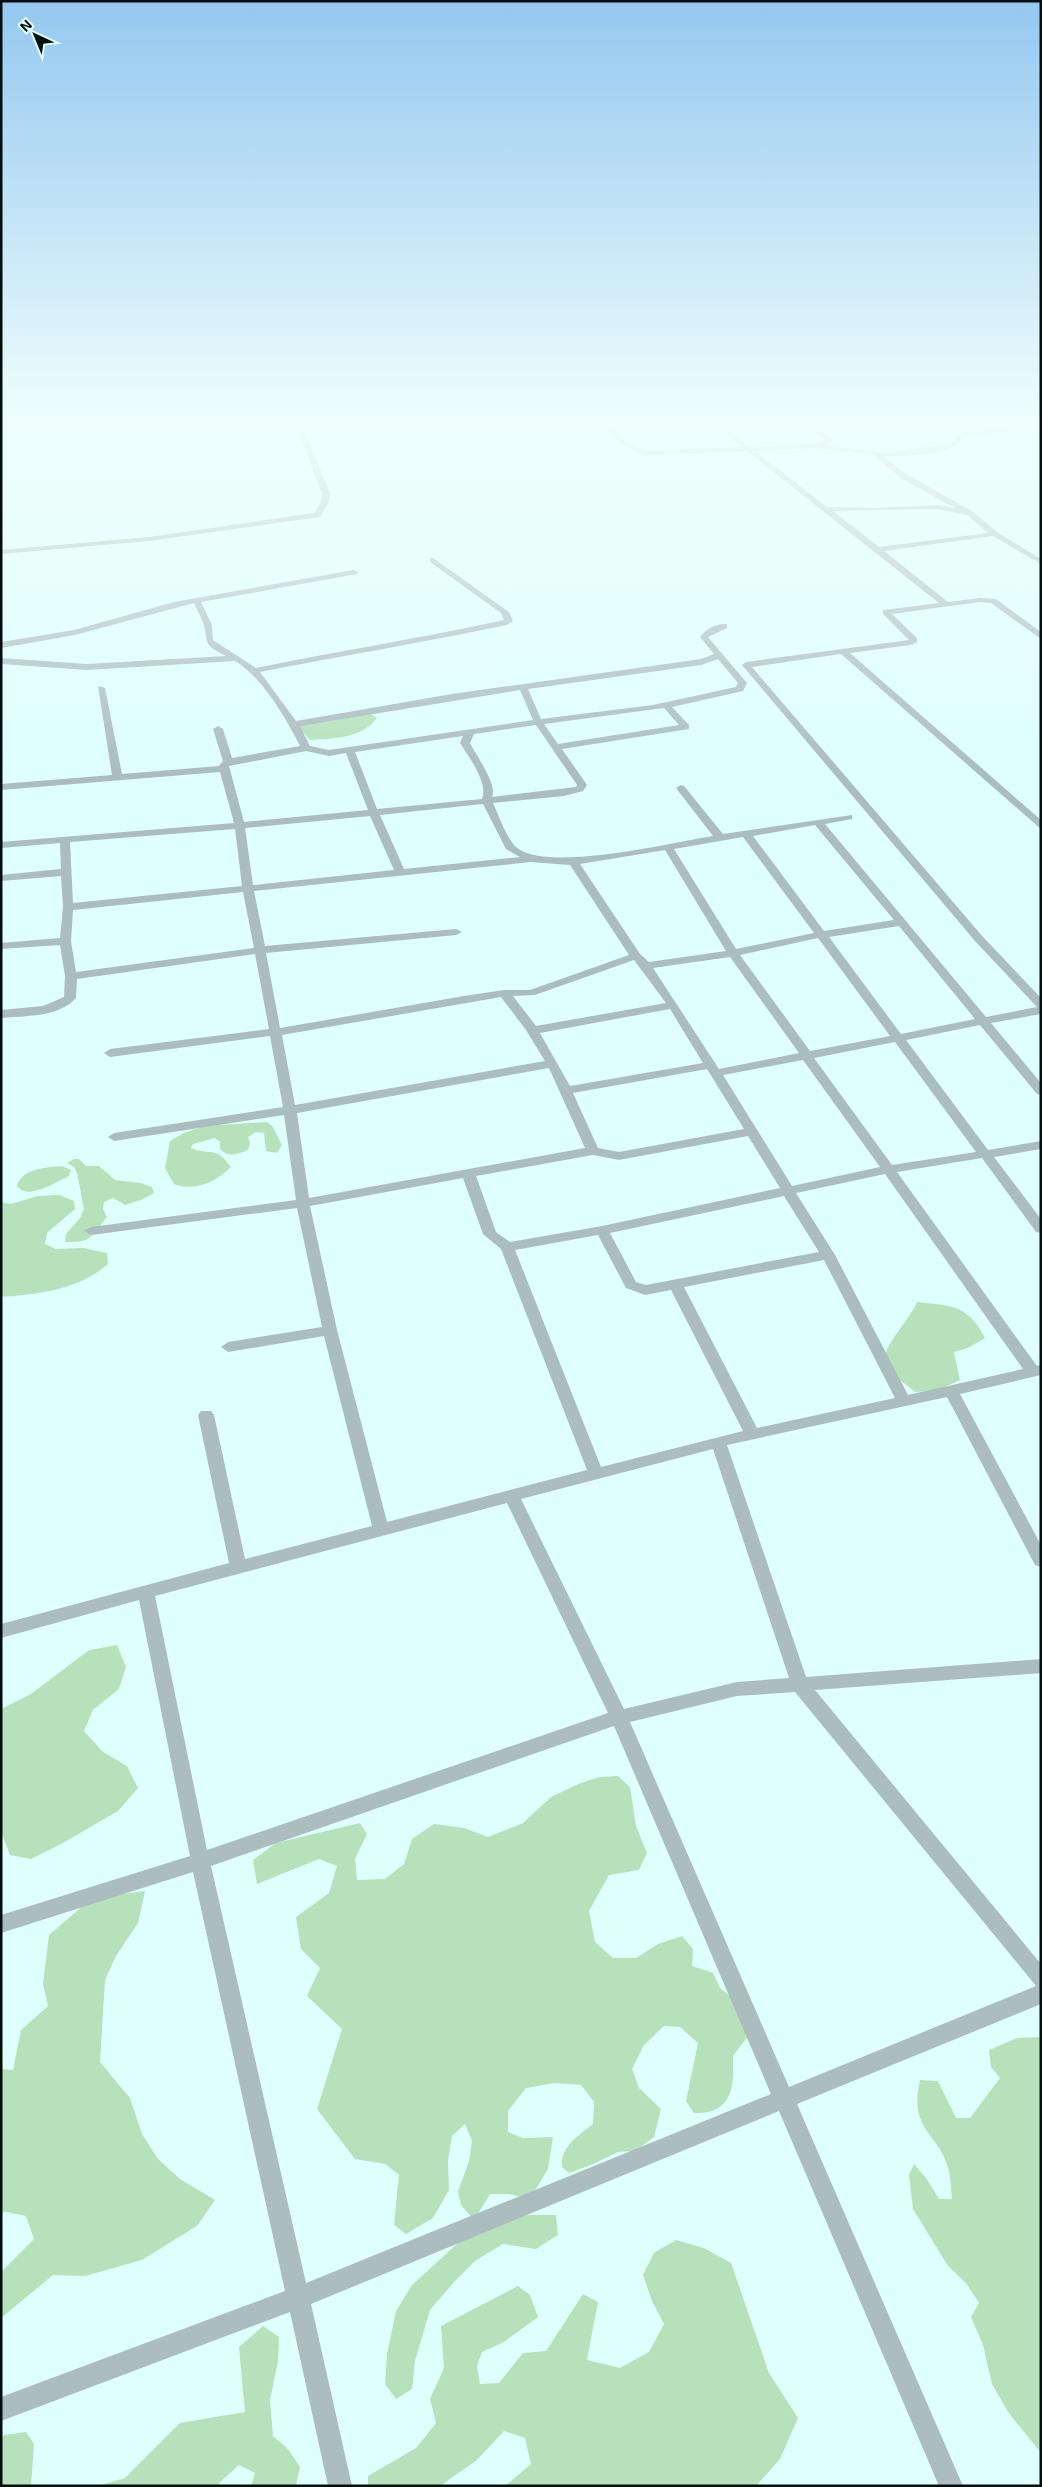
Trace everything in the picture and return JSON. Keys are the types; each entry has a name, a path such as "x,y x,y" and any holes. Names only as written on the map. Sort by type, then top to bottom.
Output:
{"street":[{"path":"1,552 147,539"},
{"path":"863,539 946,604"},
{"path":"877,550 957,539"},
{"path":"1002,539 1041,562"},
{"path":"254,671 342,653 414,642 509,621 504,612 433,560"},
{"path":"1,645 75,632 174,604 354,572"},
{"path":"729,666 911,642 914,640 886,612 980,600 994,601 1041,636"},
{"path":"197,601 208,625 209,640 214,646 254,671 294,724 306,748"},
{"path":"1,787 118,779 226,765 306,748 329,753 350,751 538,722 666,705 740,689 743,684 704,637 707,633 724,626"},
{"path":"843,652 1041,826"},
{"path":"294,724 523,687 701,662 713,659 719,655"},
{"path":"1,661 87,667 142,662 183,662 236,658"},
{"path":"746,665 979,939 1041,1005"},
{"path":"1,845 374,814 486,800 574,792 580,789 582,785 538,722 523,687"},
{"path":"101,688 118,779"},
{"path":"556,747 686,727 666,705"},
{"path":"218,729 240,826 248,888 290,1110 303,1203 330,1330 381,1529"},
{"path":"469,734 465,743 486,781 489,794 486,800"},
{"path":"350,751 374,814 401,873"},
{"path":"681,788 720,838"},
{"path":"486,800 510,847 531,859"},
{"path":"68,908 531,859 573,862 848,817"},
{"path":"818,822 899,923 1041,1091"},
{"path":"746,834 819,935 1041,1229"},
{"path":"1,1014 47,1009 61,1005 70,998 71,976 65,941 68,908 65,841"},
{"path":"502,862 510,847"},
{"path":"1,1631 381,1529 718,1442 1037,1371 886,1170 733,954 668,847"},
{"path":"573,862 636,956 646,966 673,1005 714,1069 750,1132 828,1256 904,1401"},
{"path":"1,878 67,872"},
{"path":"646,966 733,954 819,935 899,923"},
{"path":"71,976 261,950 456,932"},
{"path":"1,946 65,941"},
{"path":"110,1053 276,1032 504,993 531,993 636,956"},
{"path":"504,993 534,1030 567,1090 593,1152"},
{"path":"534,1030 673,1005"},
{"path":"567,1090 806,1056 1041,1010"},
{"path":"114,1137 290,1110 551,1064"},
{"path":"91,1231 303,1203 593,1152 619,1156 750,1132"},
{"path":"507,1247 602,1230 886,1170 1041,1145"},
{"path":"468,1173 490,1234 507,1247 596,1473"},
{"path":"602,1230 631,1285 645,1290 676,1286 828,1256"},
{"path":"676,1286 753,1434"},
{"path":"228,1347 330,1330"},
{"path":"952,1391 1041,1560"},
{"path":"206,1415 238,1567"},
{"path":"718,1442 800,1685 1041,1979"},
{"path":"512,1496 619,1717 951,2486"},
{"path":"146,1591 200,1862 340,2486"},
{"path":"1,1924 200,1862 619,1717 737,1689 1038,1669"},
{"path":"1,2409 297,2298 784,2097 1041,1994"}],"green space":[{"path":"367,712 377,718 371,725 355,734 338,738 310,740 300,729 298,723"},
{"path":"267,1122 273,1127 282,1145 277,1153 266,1151 264,1133 256,1132 248,1137 250,1143 248,1150 237,1154 226,1154 223,1152 220,1149 220,1142 215,1138 193,1144 191,1148 216,1153 231,1167 219,1177 205,1184 190,1187 174,1184 165,1168 170,1141 184,1133 205,1126"},
{"path":"74,1159 79,1159 86,1166 99,1166 115,1180 141,1183 152,1187 154,1193 125,1205 113,1198 104,1202 103,1209 107,1217 91,1237 82,1241 65,1242 66,1234 80,1218 84,1209 77,1173 74,1167 67,1163"},
{"path":"62,1166 71,1170 69,1176 49,1186 28,1192 17,1186 19,1180 29,1172 42,1168"},
{"path":"59,1195 74,1201 75,1209 47,1233 45,1244 56,1249 83,1248 107,1253 108,1264 97,1273 71,1285 43,1292 1,1297 1,1202 11,1204 38,1196"},
{"path":"917,1302 949,1306 965,1313 979,1327 985,1338 968,1348 954,1352 960,1380 938,1390 915,1392 895,1376 884,1358 891,1343"},
{"path":"117,1645 126,1667 119,1689 93,1710 84,1731 103,1752 127,1766 138,1788 118,1811 63,1843 31,1859 10,1855 1,1831 1,1709 31,1694 89,1650"},
{"path":"618,1776 630,1787 636,1826 647,1853 639,1870 609,1875 589,1911 595,1942 613,1958 636,1958 658,1944 682,1936 693,1949 692,1966 713,1973 720,1988 746,2009 751,2032 733,2056 733,2078 728,2096 724,2104 717,2109 694,2113 686,2101 698,2043 680,2027 664,2026 644,2045 632,2069 639,2088 661,2109 654,2137 635,2151 618,2152 569,2173 562,2167 564,2153 572,2142 593,2124 594,2102 581,2085 555,2083 526,2088 508,2111 508,2132 523,2138 553,2137 548,2169 530,2199 509,2194 490,2194 474,2220 461,2205 458,2192 469,2161 472,2141 465,2124 452,2136 448,2160 449,2190 433,2218 406,2234 394,2225 399,2175 385,2164 355,2159 317,2109 342,2029 307,1996 320,1968 301,1949 296,1917 329,1893 337,1866 319,1859 257,1884 253,1860 276,1843 360,1823 367,1834 355,1859 357,1880 385,1879 404,1864 412,1839 434,1824 464,1828 488,1837 523,1823 551,1797 578,1784 599,1777"},
{"path":"145,1891 138,1923 116,1956 105,1980 100,2062 130,2098 142,2134 158,2159 180,2179 215,2200 197,2226 142,2260 85,2276 53,2275 1,2318 1,2272 34,2239 26,2216 1,2211 1,2069 13,2070 21,2030 48,2006 43,1984 49,1935 92,1898"},
{"path":"1041,2037 1041,2453 1008,2412 992,2384 983,2345 971,2317 979,2303 966,2283 948,2266 913,2209 909,2175 914,2164 926,2178 939,2199 952,2199 950,2175 945,2158 922,2122 918,2111 917,2097 920,2080 938,2081 956,2118 970,2118 1000,2078 991,2067 989,2050 1017,2038"},
{"path":"528,2215 556,2215 558,2235 536,2249 503,2244 475,2261 455,2281 430,2310 415,2361 412,2389 396,2399 385,2384 387,2354 396,2311 412,2285 470,2232 500,2221"},
{"path":"676,2240 704,2248 731,2263 769,2373 798,2418 780,2459 756,2486 505,2486 531,2464 525,2438 504,2431 477,2460 440,2486 368,2486 368,2476 416,2448 436,2423 430,2399 444,2368 441,2326 518,2286 530,2295 538,2317 504,2342 482,2352 477,2366 480,2384 499,2383 523,2353 546,2351 583,2294 598,2302 587,2360 620,2368 649,2352 664,2324 652,2301 643,2275 654,2253"},
{"path":"263,2326 279,2337 278,2361 270,2400 273,2436 288,2449 300,2467 296,2486 251,2486 255,2473 239,2465 219,2483 220,2486 98,2486 125,2478 180,2423 245,2412 239,2347"},
{"path":"26,2432 34,2444 31,2486 1,2486 1,2438 4,2435"}]}
